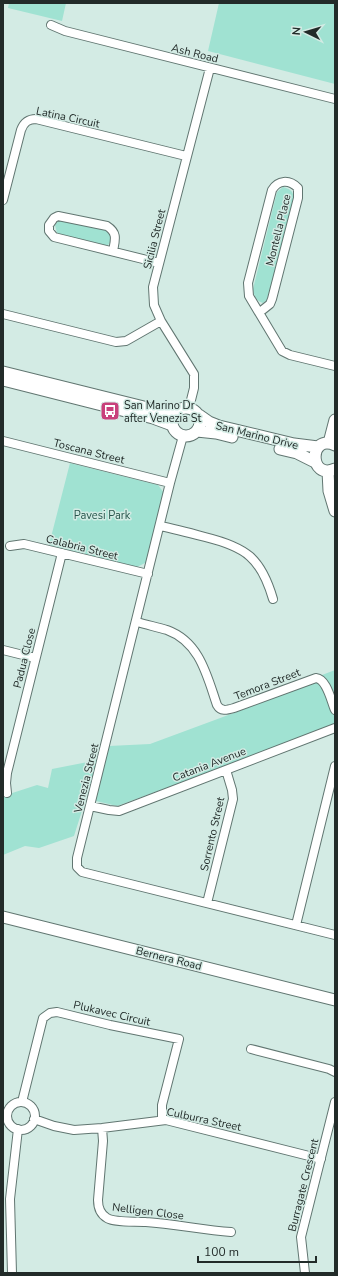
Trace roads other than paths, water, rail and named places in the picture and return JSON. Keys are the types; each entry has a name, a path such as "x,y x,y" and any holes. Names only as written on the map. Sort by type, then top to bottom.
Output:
{"street":[{"name":"Ash Road","path":"51,25 65,31 335,99"},
{"name":"Sicilia Street","path":"189,408 194,388 194,374 161,320 154,305 153,286 210,68"},
{"name":"Latina Circuit","path":"3,200 21,130 25,122 31,119 186,156"},
{"name":"Montella Place","path":"260,312 270,304 272,299 298,198 298,188 291,183 278,183 272,190 248,283 249,296 260,312 282,351 290,356 335,366"},
{"path":"113,251 115,234 107,226 58,216 54,218 49,225 49,232 54,237 159,263"},
{"path":"3,314 116,342 126,341 161,320"},
{"path":"3,372 156,410 175,412"},
{"path":"3,380 153,418 172,425"},
{"path":"182,408 193,409 199,415 200,423 197,431 191,435 183,436 175,430 172,425 172,418 175,412 182,408"},
{"name":"San Marino Drive","path":"199,415 209,422 219,426 294,444 318,447"},
{"path":"315,462 315,454 318,447 322,444 332,444 335,420"},
{"name":"San Marino Drive","path":"197,431 216,433 297,453 315,462 321,469 331,470"},
{"name":"Venezia Street","path":"183,436 76,863 79,870 82,872 335,935"},
{"name":"Toscana Street","path":"3,441 170,483"},
{"path":"331,470 329,491 335,511"},
{"path":"160,526 224,541 251,556 266,577 273,599"},
{"name":"Calabria Street","path":"10,546 24,544 148,574"},
{"name":"Padua Close","path":"7,793 7,773 62,553"},
{"name":"Temora Street","path":"137,622 168,630 180,637 190,646 201,660 217,705 220,709 226,710 234,708 319,678 324,682 335,710"},
{"path":"3,650 35,658"},
{"name":"Catania Avenue","path":"90,806 119,811 335,728"},
{"path":"296,925 335,766"},
{"name":"Sorrento Street","path":"207,903 232,804 232,790 226,770"},
{"name":"Bernera Road","path":"3,917 335,1000"},
{"name":"Plukavec Circuit","path":"22,1102 43,1018 50,1013 57,1012 110,1025 180,1039 162,1105 162,1120"},
{"path":"251,1049 329,1069 335,1072"},
{"path":"22,1102 27,1103 33,1109 34,1119 29,1127 18,1129 10,1124 6,1108 22,1102"},
{"name":"Burragate Crescent","path":"304,1273 301,1237 335,1102"},
{"name":"Culburra Street","path":"34,1119 68,1129 102,1128 162,1120 321,1159"},
{"name":"Nelligen Close","path":"102,1128 103,1141 98,1205 100,1212 103,1215 114,1220 148,1222 231,1232"},
{"path":"12,1273 10,1199 18,1129"}],"place":[{"name":"San Marino Dr after Venezia St","path":"110,411"}],"park label":[{"name":"Pavesi Park","path":"102,515"}]}
